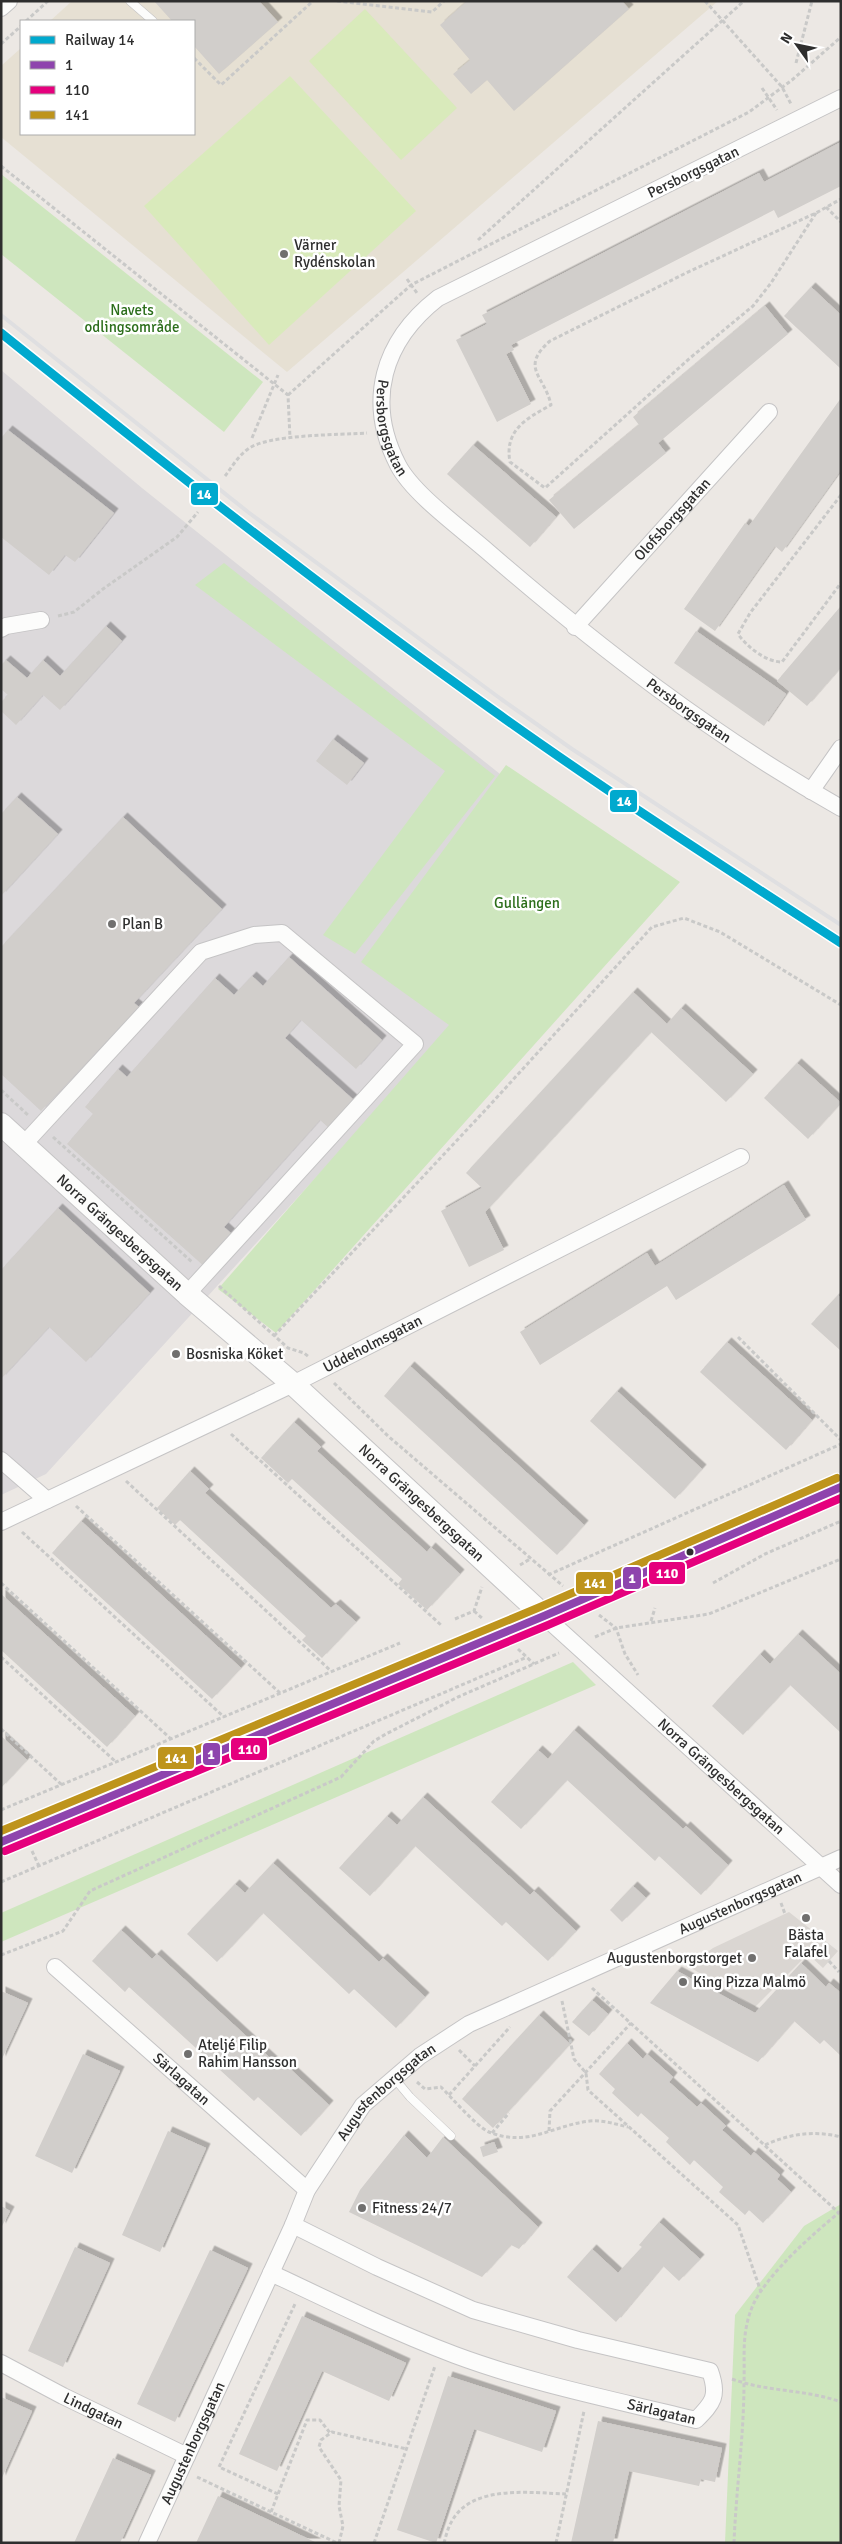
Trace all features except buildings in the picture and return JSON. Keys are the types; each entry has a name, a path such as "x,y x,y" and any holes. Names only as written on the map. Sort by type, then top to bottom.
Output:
{"street":[{"path":"1,8 9,1"},
{"name":"Persborgsgatan","path":"841,98 438,298 413,320 401,335 385,373 382,394 385,432 399,466 425,496 575,627 731,741 841,808"},
{"name":"Olofsborgsgatan","path":"575,627 770,412"},
{"path":"1,629 6,626 41,620"},
{"path":"811,791 841,748"},
{"path":"24,1144 201,952 254,935 282,933 415,1044 187,1294"},
{"name":"Norra Grängesbergsgatan","path":"1,1124 187,1294 293,1384 575,1646 841,1885"},
{"name":"Uddeholmsgatan","path":"1,1522 293,1384 741,1157"},
{"path":"1,1460 46,1500"},
{"path":"1,1842 544,1616 841,1487"},
{"name":"Augustenborgsgatan","path":"147,2543 293,2226 307,2190 363,2105 420,2056 469,2024 841,1858"},
{"name":"Särlagatan","path":"55,1967 307,2190"},
{"path":"293,2226 473,2310 578,2340 710,2371"},
{"name":"Särlagatan","path":"271,2273 359,2316 441,2349 537,2382 696,2420 711,2405 716,2387 710,2371"},
{"name":"Lindgatan","path":"1,2363 184,2462"}],"lane":[{"path":"130,1 152,20"},
{"path":"394,2078 405,2092 451,2136"}],"path":[{"path":"27,20 48,1"},
{"path":"195,59 221,85 313,1"},
{"path":"336,1 432,12 444,1"},
{"path":"705,1 724,19 782,87 800,119"},
{"path":"478,240 744,1"},
{"path":"796,63 812,1"},
{"path":"1,44 20,27"},
{"path":"782,87 841,37"},
{"path":"762,88 780,116"},
{"path":"1,166 288,395 290,438"},
{"path":"816,213 776,275 753,306 690,358 544,488 510,462 508,450 514,434 524,420 551,405 549,394 538,377 534,364 538,351 550,341 686,273 816,213 841,199"},
{"path":"826,207 841,222"},
{"path":"252,438 278,375"},
{"path":"224,476 248,449 260,443 290,438 385,432"},
{"path":"841,495 750,613 738,634 744,642 773,662 782,662 841,584"},
{"path":"41,620 74,612 102,588 177,537 198,512"},
{"path":"274,1336 490,1106 652,927 684,918 720,932 841,1005"},
{"path":"738,1337 841,1440"},
{"path":"228,1432 441,1625"},
{"path":"548,1575 841,1444"},
{"path":"126,1481 331,1672"},
{"path":"75,1506 280,1693"},
{"path":"713,1583 765,1554 841,1521"},
{"path":"22,1532 224,1717"},
{"path":"1,1954 63,1931 90,1891 341,1777 374,1741 458,1697 616,1628 651,1621 709,1614 841,1559"},
{"path":"1,1583 171,1739"},
{"path":"651,1621 656,1608"},
{"path":"2,1809 400,1643"},
{"path":"1,1657 116,1762"},
{"path":"1,1882 527,1657"},
{"path":"1,1729 62,1785"},
{"path":"829,1961 840,1972"},
{"path":"578,1975 840,2212 814,2234 761,2292 753,2305 743,2339 744,2384 734,2543"},
{"path":"558,1984 574,2060 586,2073 588,2090 738,2225 761,2292"},
{"path":"449,2095 516,2020"},
{"path":"549,2131 550,2111 631,2023"},
{"path":"458,2050 475,2066"},
{"path":"405,2092 417,2081 425,2089 441,2087 487,2132 514,2138 530,2138 549,2131 591,2121 609,2122 629,2127"},
{"path":"492,2133 509,2113"},
{"path":"764,2145 783,2137 805,2133 841,2137"},
{"path":"278,2494 219,2467 302,2288"},
{"path":"374,2543 441,2349"},
{"path":"710,2371 744,2384 820,2394 841,2402"},
{"path":"556,2543 588,2394"},
{"path":"271,2512 307,2420 320,2420 330,2433 407,2449"},
{"path":"184,2462 271,2512 338,2543 342,2526 339,2506 341,2480 319,2447 321,2440 330,2433"},
{"path":"444,2543 452,2520 473,2500 507,2492 566,2494"}],"shaded area":[{"name":"Värner Rydénskolan","path":"72,1 718,1 287,372 1,137 1,66 20,49 20,135 195,135 195,20 51,20"},
{"path":"1,370 142,488 500,774 450,1030 46,1474 1,1495"},
{"name":"Augustenborgstorget","path":"789,1912 838,1951 823,1968 808,1954 755,2007 688,1966 713,1948"}],"green space":[{"path":"365,9 457,108 401,160 309,61"},
{"path":"290,76 416,211 269,345 144,206"},
{"name":"Navets odlingsområde","path":"1,174 263,382 224,432 1,254"},
{"path":"224,563 495,776 355,954 323,935 445,771 195,585"},
{"name":"Gullängen","path":"506,765 680,882 276,1333 218,1289 449,1025 361,962"},
{"path":"573,1662 596,1685 1,1942 1,1913"},
{"path":"841,2204 841,2543 725,2543 735,2315 804,2226"}],"railway":[{"path":"1,315 248,512 501,699 572,749 841,925"}],"rail line":[{"name":"14","path":"1,333 245,526 431,666 623,800 841,943"}],"transit line":[{"name":"141","path":"1,1831 540,1607 837,1478"},
{"name":"1","path":"1,1842 544,1616 841,1487"},
{"name":"110","path":"5,1851 548,1625 841,1498"}],"place":[{"name":"Värner Rydénskolan","path":"284,254"},
{"name":"Plan B","path":"112,924"},
{"name":"Bosniska Köket","path":"176,1354"},
{"name":"Bästa Falafel","path":"806,1918"},
{"name":"Augustenborgstorget","path":"752,1958"},
{"name":"King Pizza Malmö","path":"683,1982"},
{"name":"Ateljé Filip Rahim Hansson","path":"188,2054"},
{"name":"Fitness 24/7","path":"362,2208"}]}
